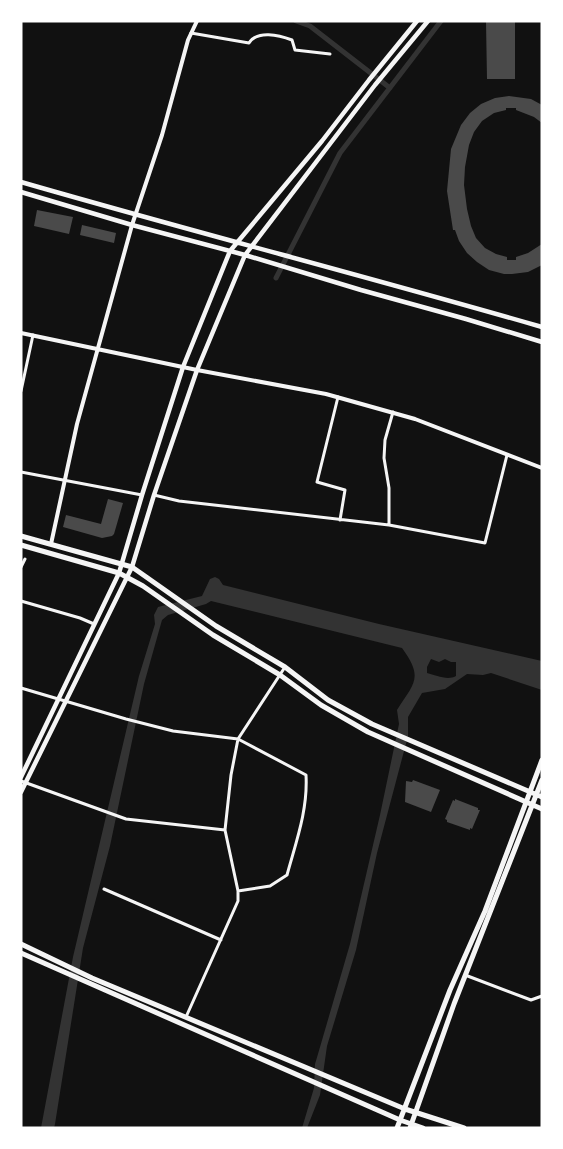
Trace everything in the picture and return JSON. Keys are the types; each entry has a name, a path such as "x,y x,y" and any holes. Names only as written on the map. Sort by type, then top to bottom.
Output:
{"main road":[{"path":"21,777 119,574 183,367 230,251 322,141 376,71 418,21"},
{"path":"21,792 24,782 128,578 197,370 245,255 383,75 428,21"},
{"path":"21,182 542,327"},
{"path":"21,192 542,342"},
{"path":"21,536 132,567 196,613 285,667 328,700 372,724 539,796"},
{"path":"21,545 128,578 143,586 213,635 280,675 322,705 368,732 542,809"},
{"path":"411,1126 529,803 530,791 542,760"},
{"path":"397,1128 450,990 529,803 539,796 542,780"},
{"path":"21,944 92,978 405,1109 464,1128"},
{"path":"21,953 307,1078 411,1126 423,1128"}],"street":[{"path":"51,544 77,424 132,225 162,135 191,33 197,21"},
{"path":"191,33 249,43 256,36 261,35 285,37 292,40 295,50 330,54"},
{"path":"21,332 197,370 296,387 338,397 393,412 542,468"},
{"path":"21,391 33,335"},
{"path":"338,397 317,482 345,490 340,520"},
{"path":"389,525 389,488 384,458 385,440 393,412"},
{"path":"154,495 179,501 389,525 485,543 507,455"},
{"path":"21,472 142,495"},
{"path":"21,567 25,559"},
{"path":"21,601 95,624"},
{"path":"186,1017 238,901 238,891 225,830 231,775 238,739 285,667"},
{"path":"21,688 128,720 174,731 238,739 306,775 307,794 300,832 288,875 270,886 238,891"},
{"path":"24,782 126,819 225,830"},
{"path":"104,889 221,940"},
{"path":"466,975 530,1000 542,996"}],"shaded area":[{"path":"215,577 223,585 379,624 542,661 542,690 491,673 483,675 467,674 445,689 422,693 408,717 408,736 377,853 356,950 327,1046 320,1095 307,1128 302,1128 314,1088 315,1064 350,944 380,815 399,724 397,710 412,686 415,674 409,658 402,648 211,601 168,615 162,620 144,684 110,846 83,948 55,1124 54,1128 41,1128 73,957 139,676 155,624 154,615 158,607 202,596 210,579","holes":["431,659 439,662 445,659 456,662 456,676 445,678 427,673 427,667"]}],"building":[{"path":"486,22 515,22 515,79 487,79"},
{"path":"509,96 531,99 542,105 542,123 534,117 516,110 516,108 506,108 506,110 494,113 482,121 474,132 469,145 464,185 471,226 476,238 485,248 507,257 507,260 516,260 516,257 528,253 542,244 542,265 528,272 504,274 489,270 467,253 459,241 455,230 453,230 447,191 451,149 461,125 470,113 481,104 495,98"},
{"path":"37,210 73,217 69,234 34,226"},
{"path":"82,225 116,233 114,243 80,235"},
{"path":"108,499 123,503 112,536 102,538 63,527 66,515 101,524"},
{"path":"413,780 440,790 431,812 405,802 406,781 412,782"},
{"path":"455,799 480,810 472,829 470,828 470,830 447,822 445,819"}],"waterway":[{"path":"296,21 310,26 390,88"},
{"path":"276,278 340,153 441,21"}]}
